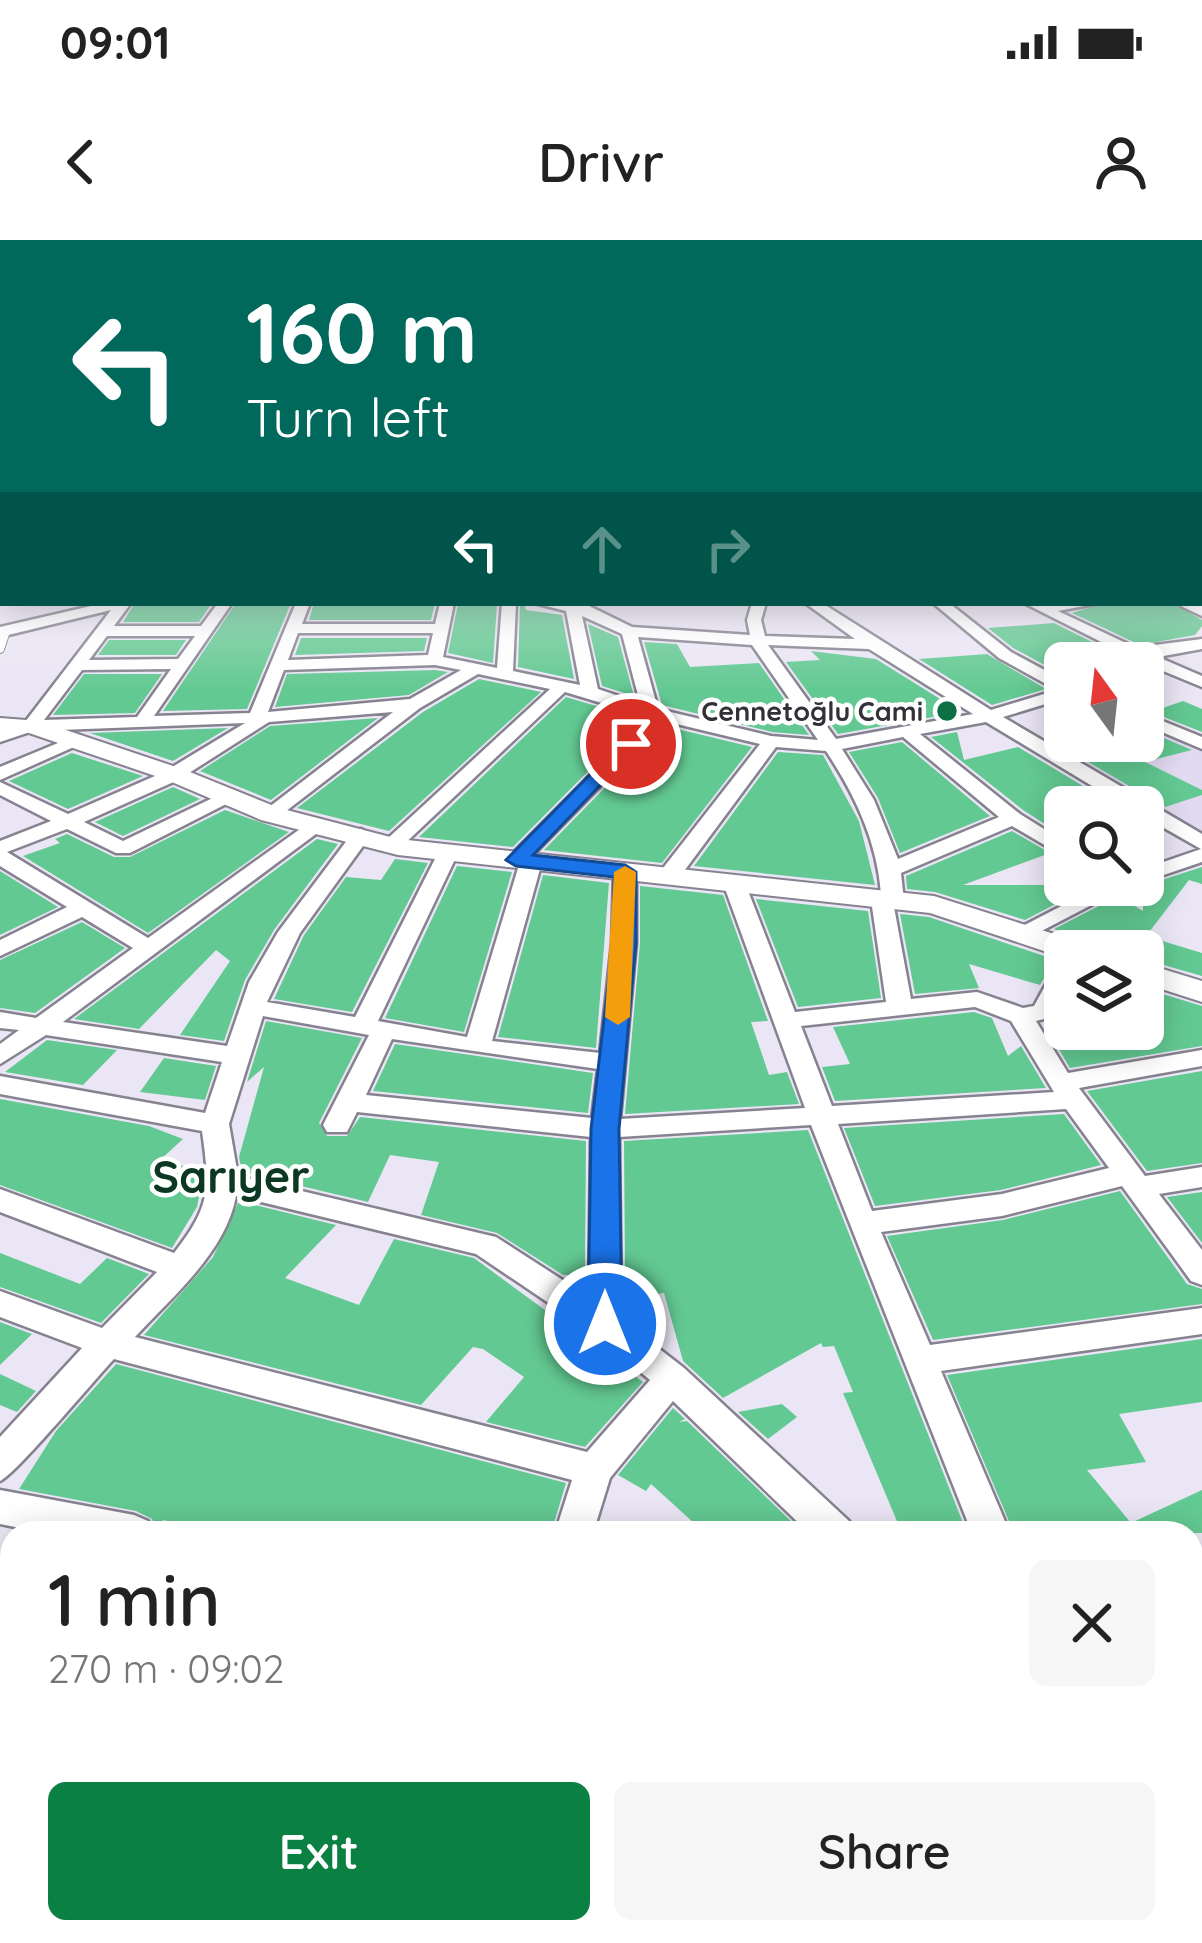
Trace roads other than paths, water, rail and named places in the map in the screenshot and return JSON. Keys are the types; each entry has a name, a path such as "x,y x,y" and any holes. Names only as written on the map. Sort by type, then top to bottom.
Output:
{"main road":[{"path":"0,725 31,726 314,828 448,853 934,905 1044,941"},
{"path":"1164,980 1202,992"}],"street":[{"path":"3,632 111,606"},
{"path":"31,726 121,606"},
{"path":"143,720 223,606"},
{"path":"0,852 219,753 261,717 302,606"},
{"path":"435,660 446,606"},
{"path":"505,676 509,606"},
{"path":"574,606 590,692"},
{"path":"576,606 628,631 686,638 872,644"},
{"path":"755,606 759,640 868,801 893,869 888,900 900,1009"},
{"path":"816,606 1105,786"},
{"path":"944,606 1005,655 1044,678"},
{"path":"1036,606 1107,642"},
{"path":"292,629 441,628"},
{"path":"100,631 205,631"},
{"path":"628,631 655,712"},
{"path":"1164,649 1202,644"},
{"path":"278,665 435,660 590,692 771,740 827,746 988,716 1044,697"},
{"path":"75,665 183,664"},
{"path":"356,708 375,664"},
{"path":"1164,668 1202,682"},
{"path":"270,814 414,704 474,669"},
{"path":"393,844 561,687"},
{"path":"0,736 31,726 323,715 414,704"},
{"path":"477,1047 524,861 655,712"},
{"path":"1164,727 1202,744"},
{"path":"907,732 1042,837"},
{"path":"668,877 771,740"},
{"path":"0,774 76,742"},
{"path":"0,788 123,849 228,798"},
{"path":"893,869 1013,818"},
{"path":"1164,821 1202,843"},
{"path":"0,1056 314,828"},
{"path":"0,1465 28,1427 181,1268 218,1220 224,1183 215,1124 261,982 289,932 361,835"},
{"path":"0,852 150,950"},
{"path":"448,853 374,1027 344,1113 605,1129 825,1118 1067,1092 1202,1058"},
{"path":"1164,869 1202,855"},
{"path":"605,1324 605,1129 624,943 625,872"},
{"path":"734,883 862,1223 986,1521"},
{"path":"1020,933 1076,906"},
{"path":"0,949 86,907"},
{"path":"787,1020 977,999 1022,1016 1044,1010"},
{"path":"256,1006 477,1047 614,1063"},
{"path":"1022,1016 1067,1092 1202,1273"},
{"path":"0,1020 238,1056"},
{"path":"0,1085 215,1124"},
{"path":"862,1223 1002,1205 1133,1180 1202,1177"},
{"path":"224,1183 485,1245 605,1324 672,1378 822,1521"},
{"path":"0,1199 181,1268"},
{"path":"0,1304 109,1344 594,1470"},
{"path":"921,1361 1033,1340 1094,1339 1202,1321"},
{"path":"578,1521 594,1470 672,1378"},
{"path":"0,1507 72,1521"}],"lane":[{"path":"0,650 3,632"}],"place":[{"name":"Cennetoğlu Cami","path":"947,711"}],"district":[{"name":"Sarıyer","path":"231,1176"}]}
